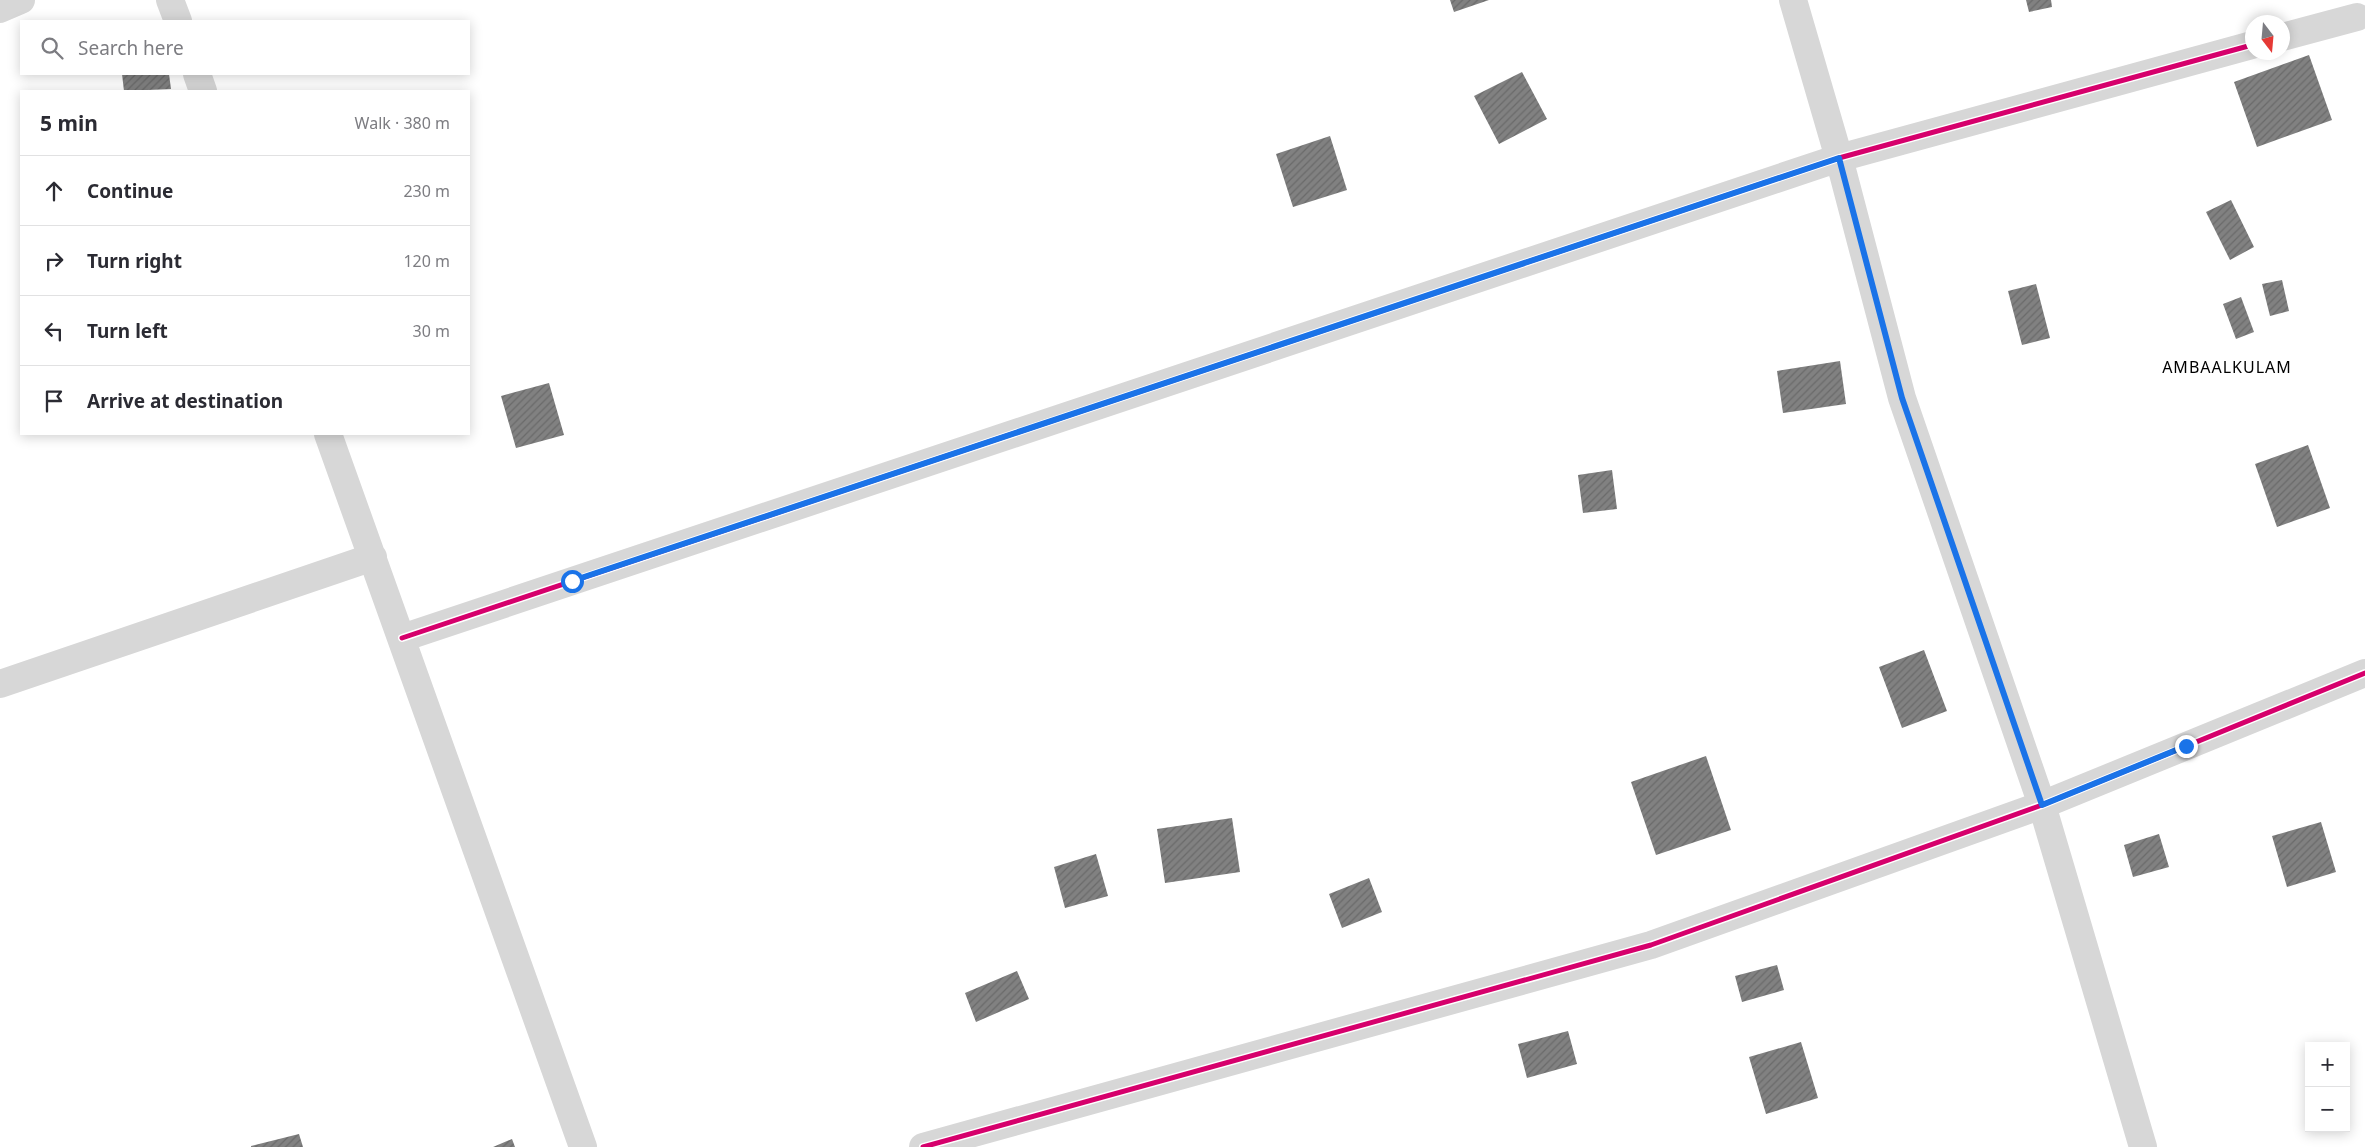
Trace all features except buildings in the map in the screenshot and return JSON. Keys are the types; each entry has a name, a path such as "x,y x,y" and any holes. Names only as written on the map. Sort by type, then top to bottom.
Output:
{"street":[{"path":"0,8 21,0"},
{"path":"170,0 178,20"},
{"path":"1793,0 1839,158 1902,398 2042,805 2143,1147"},
{"path":"2290,35 2357,17"},
{"path":"402,638 1839,158 2245,47"},
{"path":"197,75 203,90"},
{"path":"328,435 583,1147"},
{"path":"0,684 373,557"},
{"path":"923,1147 1652,945 2042,805 2365,673"}],"cycle path":[{"path":"402,638 1839,158 2245,47"},
{"path":"923,1147 1651,945 2042,805 2365,673"}],"district":[{"name":"AMBAALKULAM","path":"2227,367"}],"route":[{"path":"572,581 1839,158 1902,398 2042,805 2186,746"}]}
